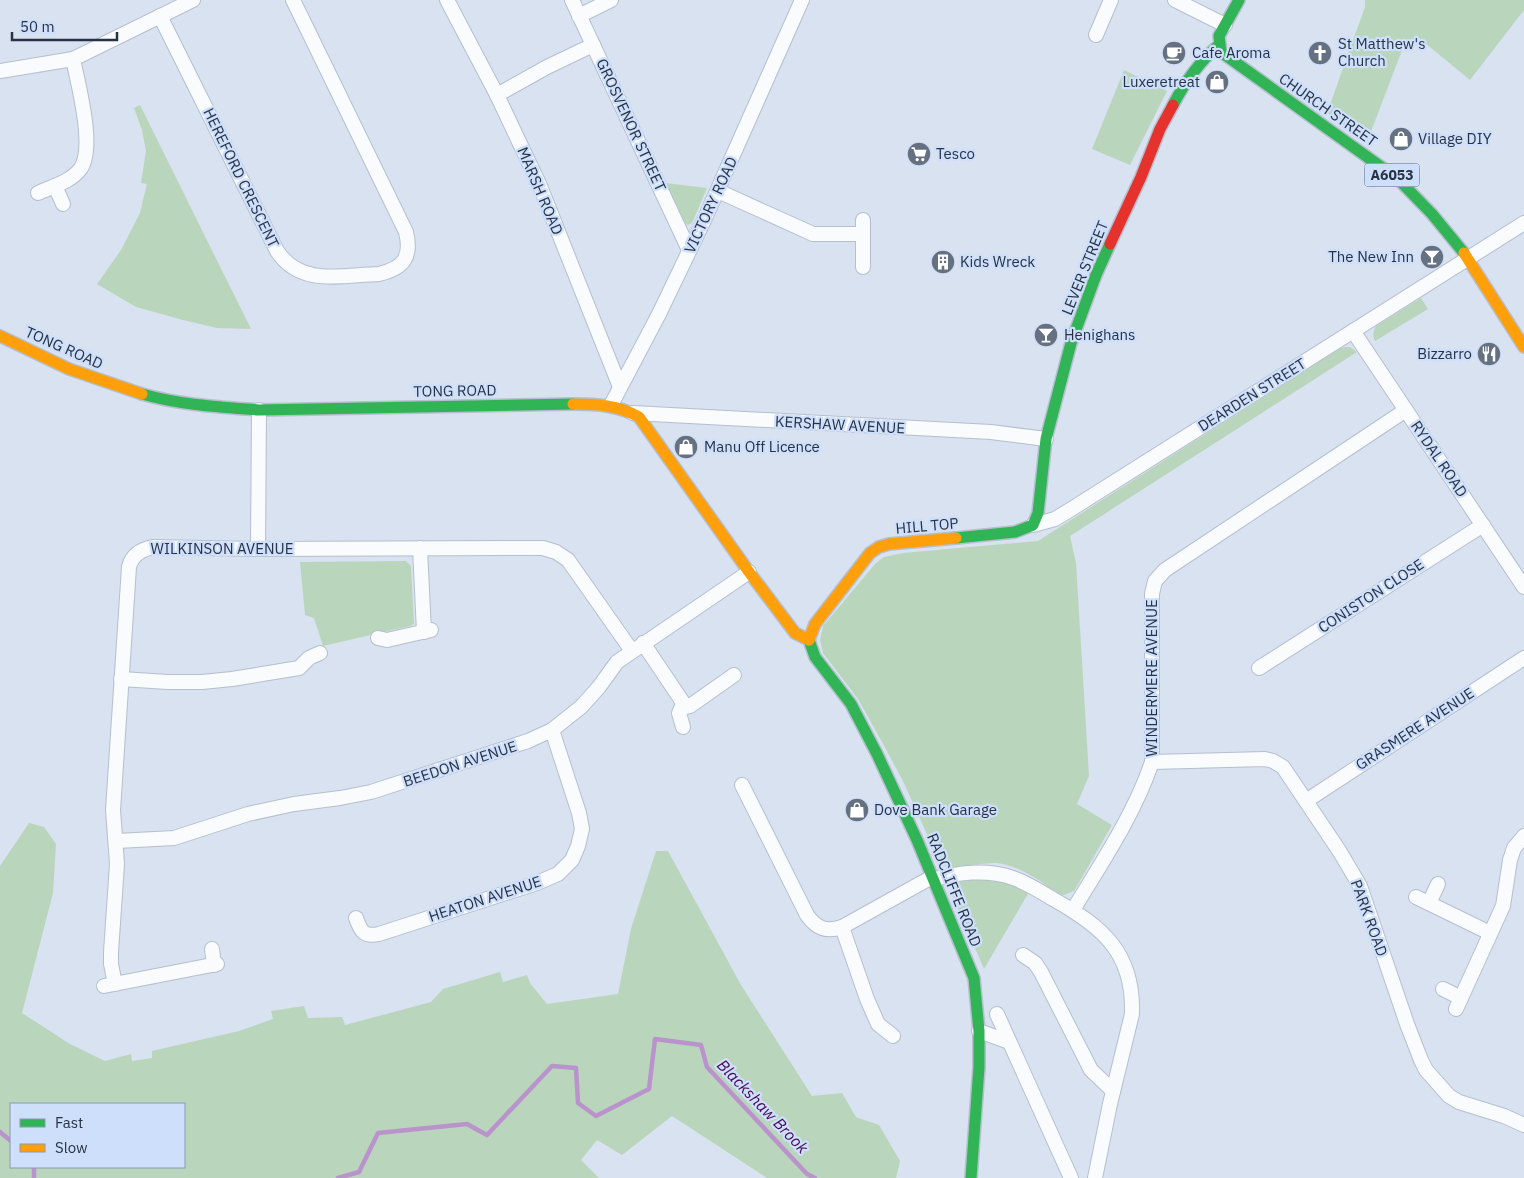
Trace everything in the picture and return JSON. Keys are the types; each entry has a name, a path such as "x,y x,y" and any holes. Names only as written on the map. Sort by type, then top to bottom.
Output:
{"main road":[{"path":"1219,45 1219,36 1238,0"},
{"name":"CHURCH STREET","path":"1219,45 1222,52 1229,58 1398,179 1432,214 1467,258 1524,347"},
{"name":"LEVER STREET","path":"1034,524 1038,514 1046,439 1071,343 1096,275 1141,177 1160,129 1182,88 1206,56 1219,45"},
{"name":"TONG ROAD","path":"0,336 69,369 127,390 188,404 259,410 582,404 611,405 628,410 639,417 749,572 795,633 809,640"},
{"name":"HILL TOP","path":"809,640 815,624 870,554 879,547 890,544 1015,532 1034,524"},
{"name":"RADCLIFFE ROAD","path":"809,640 815,657 850,704 877,754 917,840 974,978 979,1031 979,1067 971,1178"}],"street":[{"path":"0,71 73,59 193,0"},
{"name":"HEREFORD CRESCENT","path":"160,16 277,251 286,264 301,273 318,277 388,272 402,264 406,257 409,242 406,232 293,0"},
{"name":"MARSH ROAD","path":"447,0 540,186 620,387"},
{"name":"GROSVENOR STREET","path":"572,0 689,250"},
{"path":"580,16 611,0"},
{"name":"VICTORY ROAD","path":"611,405 659,314 718,191 802,0"},
{"path":"1096,35 1111,0"},
{"path":"1174,0 1225,26"},
{"path":"496,95 547,67 593,45"},
{"path":"38,192 67,180 81,168 85,160 87,137 73,59"},
{"path":"55,186 63,204"},
{"path":"718,191 813,234 862,227 863,267"},
{"name":"DEARDEN STREET","path":"1034,524 1055,519 1067,512 1524,223"},
{"name":"RYDAL ROAD","path":"1353,331 1524,587"},
{"path":"258,549 259,410"},
{"name":"WINDERMERE AVENUE","path":"1073,910 1121,831 1144,786 1152,762 1152,594 1155,581 1165,570 1406,410"},
{"name":"KERSHAW AVENUE","path":"633,413 991,432 1046,439"},
{"name":"CONISTON CLOSE","path":"1259,668 1482,525"},
{"name":"WILKINSON AVENUE","path":"212,949 215,964 109,985 117,864 114,810 129,567 134,556 146,548 154,547 258,549 543,548 556,552 568,560 632,651"},
{"path":"378,638 387,640 429,631 420,548"},
{"name":"BEEDON AVENUE","path":"117,841 174,838 248,814 294,804 371,792 528,742 552,730 581,707 599,687 613,665 749,572"},
{"path":"643,643 686,707 734,675"},
{"path":"122,679 168,682 202,682 232,679 299,668 309,658 320,653"},
{"name":"GRASMERE AVENUE","path":"1306,801 1524,658"},
{"path":"683,704 679,713 683,727"},
{"name":"HEATON AVENUE","path":"356,918 360,928 365,933 370,936 380,934 537,883 558,874 572,860 582,830 579,813 552,730"},
{"name":"PARK ROAD","path":"1152,762 1265,759 1283,767 1360,886 1407,1024 1426,1070 1449,1096 1459,1102 1504,1116 1524,1125"},
{"path":"742,785 813,924 822,930 842,927 933,878 950,874 988,873 1006,875 1027,884 1073,910 1098,927 1117,950 1129,976 1132,1014 1113,1091 1095,1178"},
{"path":"1443,989 1458,1004 1503,906 1512,854 1514,848 1524,836"},
{"path":"1438,884 1422,900 1490,934"},
{"path":"842,927 866,999 878,1024 893,1036"},
{"path":"1023,955 1035,963 1041,972 1092,1070 1113,1091"},
{"path":"996,1014 1072,1178"},
{"path":"979,1031 1009,1042"}],"green space":[{"path":"1365,0 1524,0 1524,10 1470,80 1419,38 1410,47 1404,45 1367,142 1327,113 1365,7"},
{"path":"1124,70 1167,91 1130,165 1092,149"},
{"path":"140,105 251,329 217,328 136,307 97,284 121,250 140,213 147,184 141,183 146,151 142,130 134,108"},
{"path":"666,183 707,188 692,223 688,225 685,223"},
{"path":"1421,298 1428,309 1375,341 1373,334 1376,326"},
{"path":"1350,347 1357,352 1070,536 1076,563 1089,776 1077,804 1112,825 1074,891 1064,895 1059,894 1029,874 1005,864 990,863 948,868 939,861 903,781 858,699 823,653 820,640 823,626 875,564 884,557 903,553 1038,541 1339,349"},
{"path":"406,561 411,566 414,624 323,646 314,618 305,615 300,562"},
{"path":"29,823 44,827 56,844 53,893 22,1013 70,1044 105,1061 131,1054 132,1061 152,1058 152,1051 239,1031 273,1019 271,1011 304,1006 308,1018 342,1017 345,1025 431,1002 443,989 500,972 503,982 527,975 530,983 547,1004 618,994 631,929 656,851 668,851 741,985 812,1096 842,1093 856,1117 879,1125 900,1161 896,1178 767,1178 672,1116 622,1155 597,1140 581,1160 599,1178 0,1178 0,866"},
{"path":"956,879 998,880 1029,892 984,969 952,894 951,887"}],"waterway":[{"name":"Blackshaw Brook","path":"338,1178 359,1172 378,1133 467,1124 487,1135 552,1066 576,1068 578,1103 596,1116 649,1089 655,1039 701,1045 707,1067 807,1174 815,1178"},
{"name":"Blackshaw Brook","path":"0,1132 10,1140"},
{"name":"Blackshaw Brook","path":"34,1168 34,1178"}],"traffic: fast":[{"path":"1239,0 1219,36 1221,52 1398,179 1432,214 1464,253"},
{"path":"1173,105 1193,72 1219,45"},
{"path":"956,538 1015,532 1033,525 1038,513 1046,439 1071,343 1096,275 1110,244"},
{"path":"142,394 185,403 259,410 573,404"},
{"path":"809,640 815,657 851,704 877,754 917,840 974,978 979,1031 979,1067 971,1178"}],"traffic: slow":[{"path":"1464,253 1524,347"},
{"path":"0,336 69,369 142,394"},
{"path":"573,404 615,408 639,417 749,572 795,633 809,640"},
{"path":"809,640 815,624 870,553 879,547 889,544 956,538"}],"traffic: jam":[{"path":"1110,244 1141,177 1160,129 1173,105"}],"place":[{"name":"Cafe Aroma","path":"1174,53"},
{"name":"St Matthew's Church","path":"1320,53"},
{"name":"Luxeretreat","path":"1217,82"},
{"name":"Village DIY","path":"1401,139"},
{"name":"Tesco","path":"919,154"},
{"name":"The New Inn","path":"1432,257"},
{"name":"Kids Wreck","path":"943,262"},
{"name":"Henighans","path":"1046,335"},
{"name":"Bizzarro","path":"1489,354"},
{"name":"Manu Off Licence","path":"686,447"},
{"name":"Dove Bank Garage","path":"857,810"}]}
